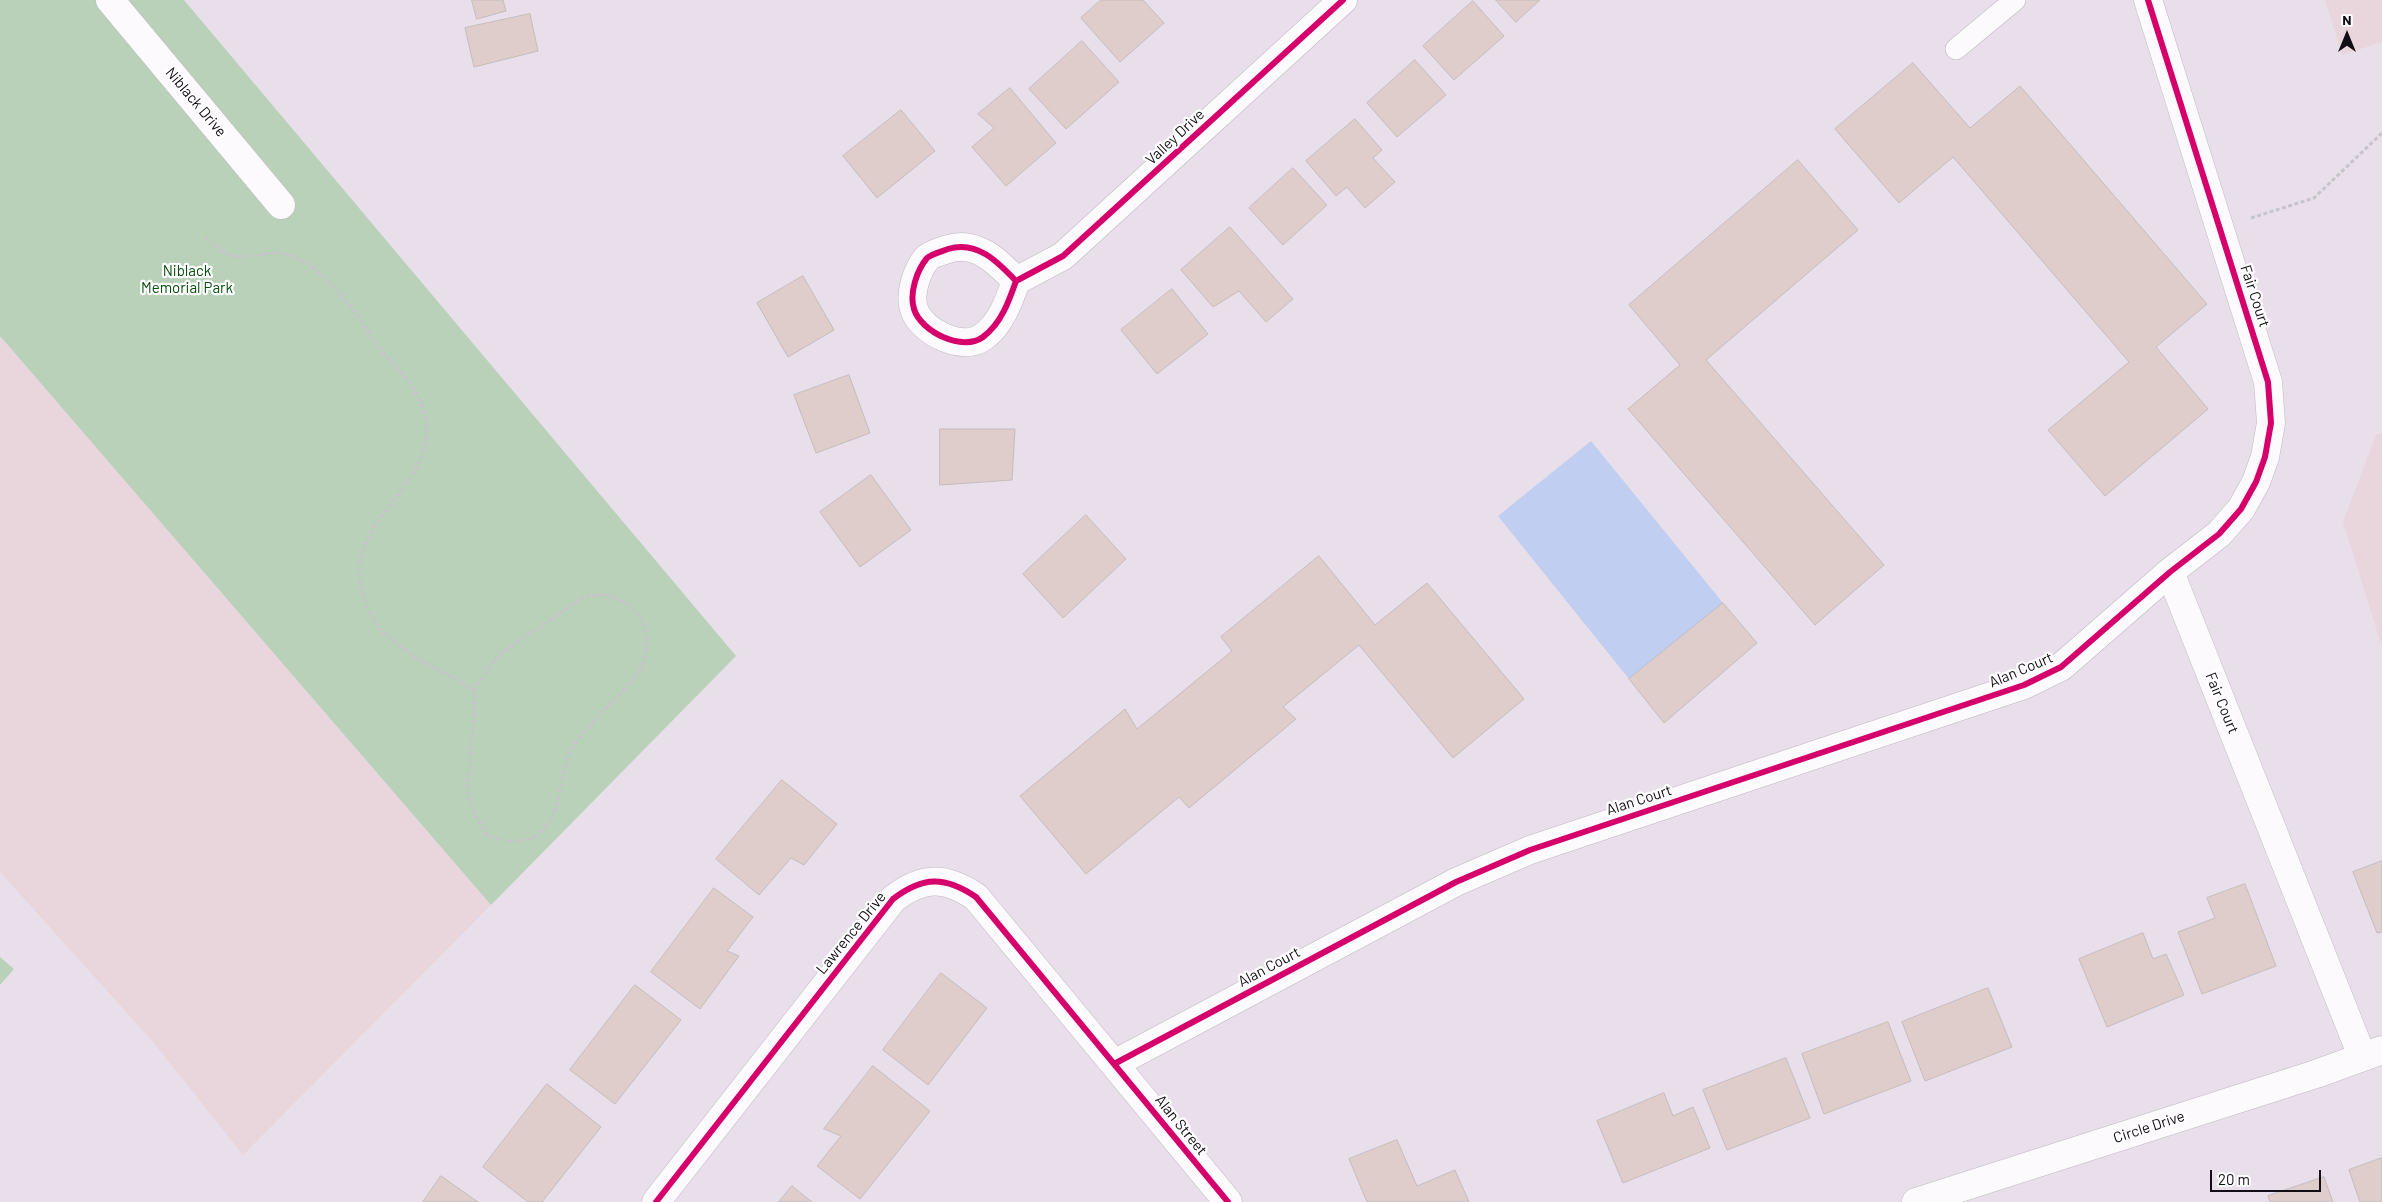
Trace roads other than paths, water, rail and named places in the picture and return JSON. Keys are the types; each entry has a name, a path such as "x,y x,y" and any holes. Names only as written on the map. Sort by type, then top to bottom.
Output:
{"street":[{"name":"Niblack Drive","path":"110,0 281,205"},
{"name":"Valley Drive","path":"1016,281 1064,256 1343,0"},
{"name":"Fair Court","path":"2148,0 2268,382 2271,423 2265,457 2256,482 2241,509 2219,534 2170,572 2372,1053"},
{"name":"Alan Court","path":"1114,1064 1456,882 1530,850 2024,685 2062,667 2170,572"},
{"name":"Lawrence Drive","path":"656,1202 893,899 909,887 932,880 959,885 976,896 1114,1064"},
{"name":"Circle Drive","path":"1916,1202 2316,1074 2372,1053"},
{"name":"Alan Street","path":"1114,1064 1228,1202"}],"lane":[{"path":"1956,49 2015,0"}],"water":[{"path":"1591,441 1723,603 1629,679 1498,516"}],"park label":[{"name":"Niblack Memorial Park","path":"187,280"}]}
